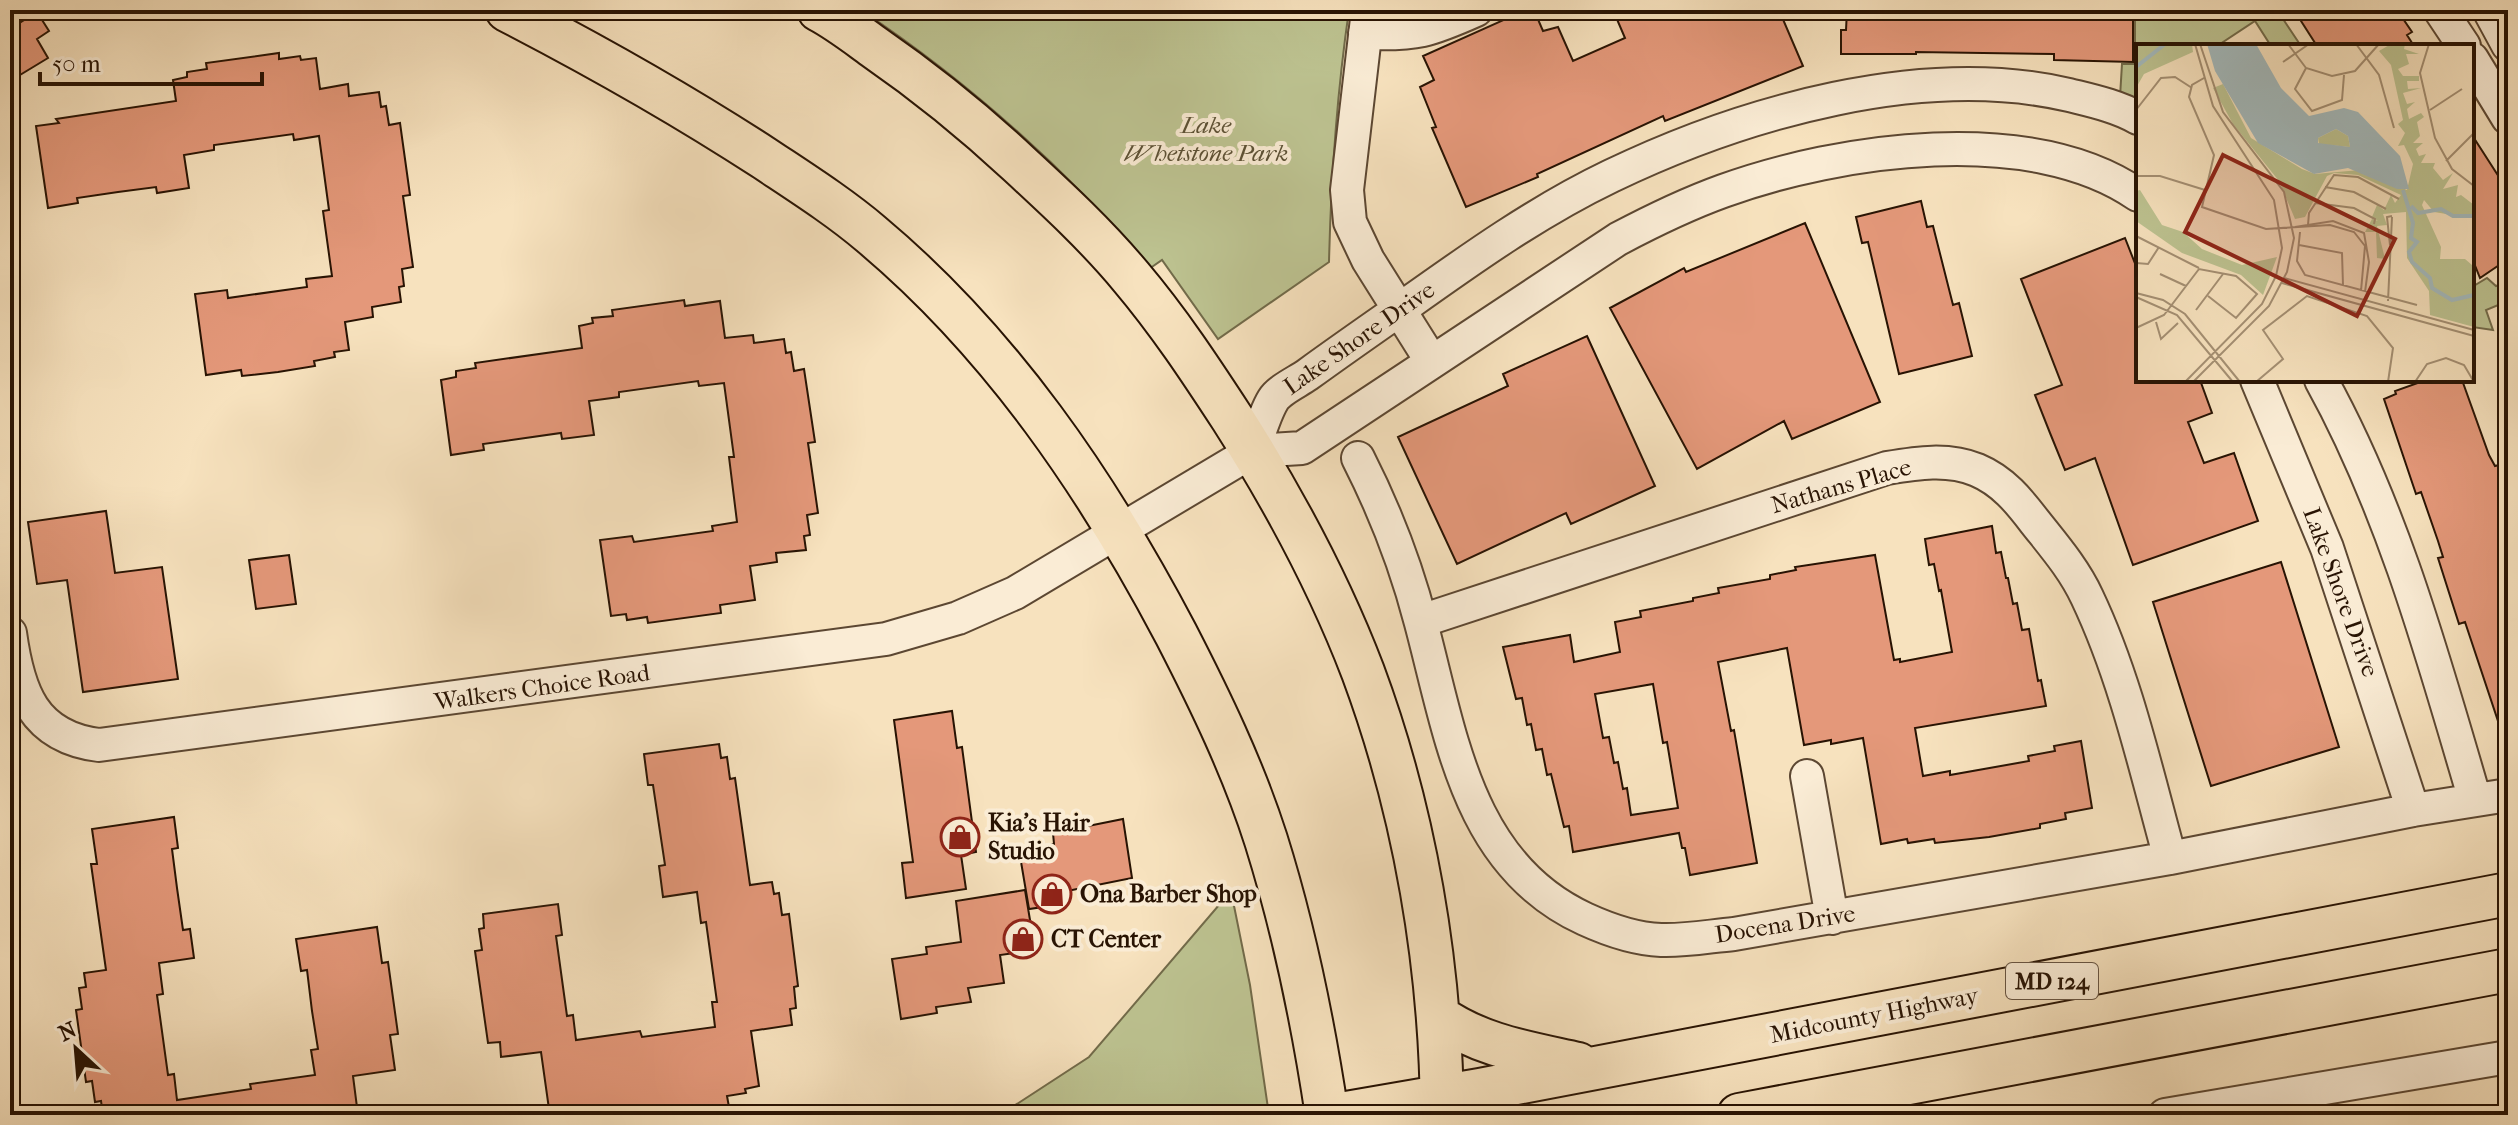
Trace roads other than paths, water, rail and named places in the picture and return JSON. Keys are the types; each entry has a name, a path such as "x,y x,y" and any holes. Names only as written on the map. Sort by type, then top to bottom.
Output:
{"main road":[{"path":"507,10 620,68 702,117 868,231 925,282 1021,388 1119,531 1193,667 1234,755 1265,839 1295,947 1314,1031 1327,1115"},
{"path":"819,10 929,85 1065,206 1129,274 1187,348 1253,451 1320,574 1363,671 1397,778 1416,859 1438,1016 1442,1106"},
{"name":"Midcounty Highway","path":"1335,1115 1442,1106 1595,1068 2508,894"},
{"path":"1739,1115 2508,970"},
{"path":"1438,1016 1458,1030 1498,1046 1595,1068"}],"street":[{"path":"1432,362 1368,260 1350,222 1347,190 1367,22 1408,35 1429,30 1476,10"},
{"path":"2440,10 2463,44"},
{"path":"2489,10 2508,45"},
{"path":"2474,62 2508,118"},
{"name":"Lake Shore Drive","path":"1253,451 1274,398 1399,309 1522,225 1610,176 1710,135 1796,109 1914,87 1984,84 2018,85 2054,92 2113,107 2136,117"},
{"path":"1253,451 1302,448 1569,270 1665,214 1724,191 1810,166 1854,157 1954,150 1999,151 2070,162 2107,177 2136,194"},
{"name":"Lake Shore Drive","path":"2258,382 2333,562 2413,810"},
{"path":"2322,382 2346,424 2375,494 2407,582 2475,800"},
{"name":"Walkers Choice Road","path":"10,633 22,690 47,725 59,735 99,745 886,639 937,626 1015,593 1253,451"},
{"name":"Docena Drive","path":"1358,458 1389,523 1421,621 1465,786 1488,832 1522,877 1560,908 1608,930 1661,940 1734,934 2508,795"},
{"name":"Nathans Place","path":"1421,621 1887,468 1926,462 1953,463 1975,469 1997,480 2017,499 2070,566 2087,597 2134,728 2170,858"},
{"path":"1807,776 1832,918"},
{"path":"2165,1115 2508,1057"}],"place":[{"name":"Kia's Hair Studio","path":"960,837"},
{"name":"Ona Barber Shop","path":"1052,894"},
{"name":"CT Center","path":"1023,939"}],"park label":[{"name":"Lake Whetstone Park","path":"1206,139"}]}
